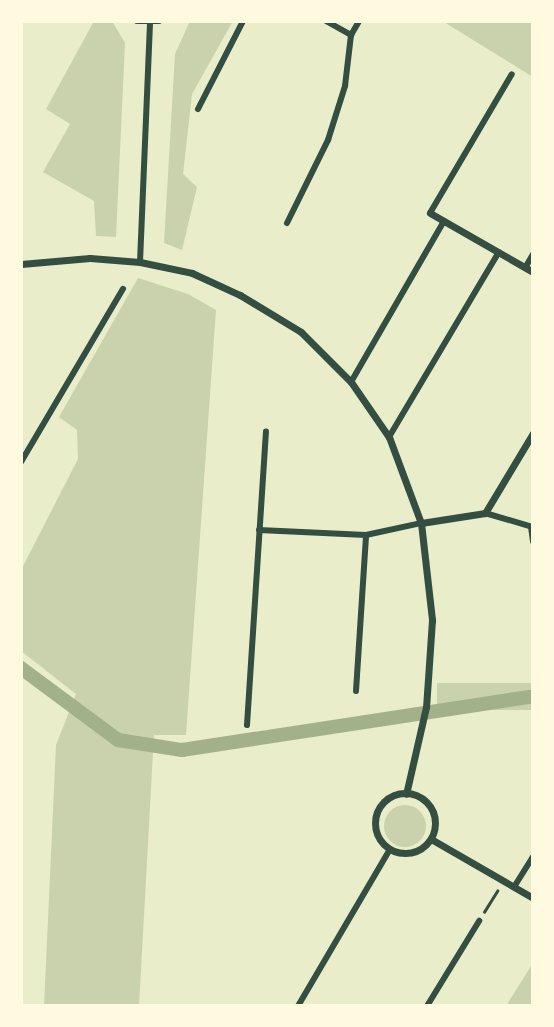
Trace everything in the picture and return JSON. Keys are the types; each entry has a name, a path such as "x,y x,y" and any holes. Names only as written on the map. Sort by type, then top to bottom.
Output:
{"street":[{"path":"137,21 159,21"},
{"path":"198,109 243,21"},
{"path":"326,21 351,35"},
{"path":"287,223 328,140 345,86 351,35 359,21"},
{"path":"141,262 150,23"},
{"path":"512,74 430,213 529,270 533,254"},
{"path":"351,382 444,221"},
{"path":"389,437 499,252"},
{"path":"21,264 90,258 141,262 192,273 240,295 301,332 351,382 389,437 421,523 432,620 426,707 406,794"},
{"path":"21,462 123,289"},
{"path":"247,724 266,432"},
{"path":"485,513 533,433"},
{"path":"259,530 366,535 485,513 532,527 533,542"},
{"path":"356,691 366,535"},
{"path":"406,794 421,798 431,809 435,824 430,839 412,853 390,849 376,830 377,815 385,802 406,794"},
{"path":"430,839 533,898"},
{"path":"298,1006 390,849"},
{"path":"514,887 533,856"},
{"path":"427,1006 479,921"}],"path":[{"path":"479,921 503,881"}],"green space":[{"path":"94,21 112,21 125,43 116,237 96,236 94,201 43,172 70,124 46,109"},
{"path":"190,21 233,21 192,94 183,174 197,187 182,250 164,243 175,54"},
{"path":"444,21 533,21 533,77 444,22"},
{"path":"138,278 188,294 216,310 186,735 154,735 139,1006 44,1006 56,745 76,694 21,651 21,570 78,459 77,430 59,417"},
{"path":"437,683 533,683 533,710 437,710"},
{"path":"405,805 420,811 426,826 420,841 405,847 390,841 384,826 390,811"},
{"path":"533,963 533,1006 506,1006"}],"waterway":[{"path":"21,668 118,740 182,750 533,696"}]}
